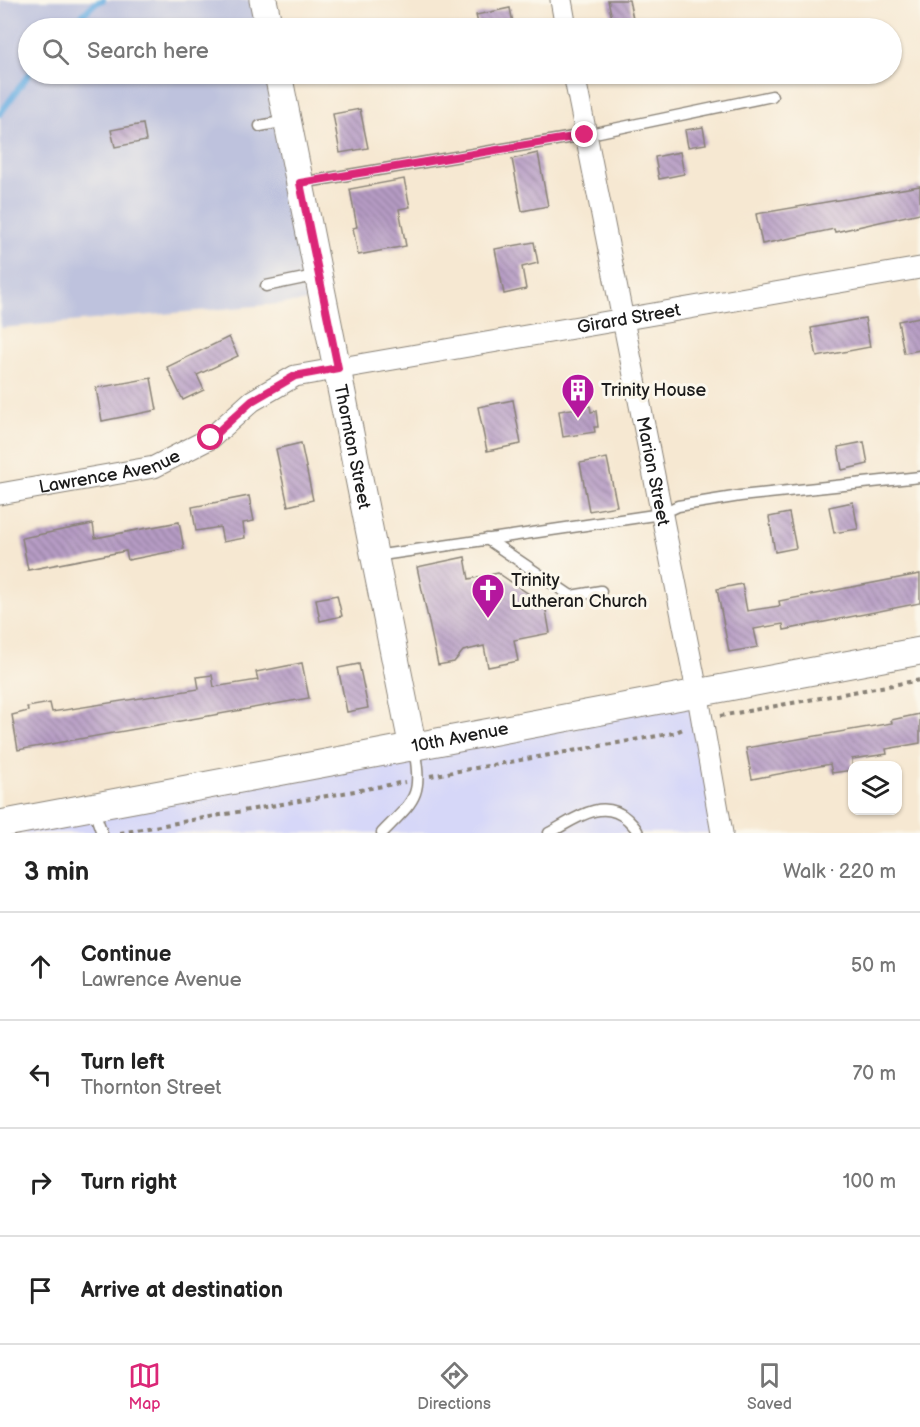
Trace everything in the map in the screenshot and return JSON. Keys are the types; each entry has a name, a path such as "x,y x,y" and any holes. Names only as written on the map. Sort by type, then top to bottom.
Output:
{"street":[{"path":"263,0 266,18"},
{"path":"561,0 564,18"},
{"name":"Thornton Street","path":"280,84 413,748"},
{"name":"Marion Street","path":"576,84 697,691 722,833"},
{"name":"Girard Street","path":"338,368 920,268"},
{"name":"Lawrence Avenue","path":"0,494 154,467 211,438 252,401 295,376 338,368"},
{"name":"10th Avenue","path":"0,824 413,748 697,691 920,651"}],"lane":[{"path":"300,183 585,135 772,96"},
{"path":"260,126 287,121"},
{"path":"266,286 319,275"},
{"path":"375,556 661,514 678,506 740,496 920,477"},
{"path":"487,539 571,597 601,591"},
{"path":"382,833 414,800 419,779 413,748"},
{"path":"93,807 102,833"},
{"path":"549,833 592,810 601,808 622,814 638,833"}],"path":[{"path":"120,833 419,779 442,772 674,733 702,719 920,680"}],"shaded area":[{"path":"0,0 263,0 267,18 18,18 18,84 280,84 324,300 0,328"},
{"path":"697,691 722,833 9,833"}],"building":[{"path":"608,0 629,0 633,18 612,18"},
{"path":"510,8 512,18 477,18 476,15"},
{"path":"360,109 368,148 340,153 333,114"},
{"path":"143,124 146,141 115,147 111,130"},
{"path":"703,127 706,144 688,147 685,130"},
{"path":"680,152 684,174 659,179 655,157"},
{"path":"538,153 548,206 522,211 512,159"},
{"path":"404,179 410,207 399,209 406,246 358,255 353,228 357,227 350,189"},
{"path":"920,186 920,213 835,232 834,229 762,244 756,214"},
{"path":"534,242 538,263 522,267 526,289 504,294 495,249"},
{"path":"920,317 920,350 904,353 898,321"},
{"path":"865,318 870,347 817,357 811,328"},
{"path":"229,337 238,356 197,375 204,390 183,400 167,367"},
{"path":"151,378 157,410 102,421 96,388"},
{"path":"513,400 521,444 487,451 478,407"},
{"name":"Trinity House","path":"590,406 591,412 596,411 598,427 594,427 595,432 563,437 559,411"},
{"path":"864,442 868,464 842,470 838,447"},
{"path":"301,443 313,500 288,506 276,449"},
{"path":"607,458 617,506 589,511 580,463"},
{"path":"249,496 254,521 243,523 245,538 223,542 220,527 196,531 192,507"},
{"path":"853,502 858,529 834,533 829,507"},
{"path":"789,513 796,548 775,552 769,517"},
{"path":"179,522 184,549 128,560 126,551 28,570 22,538 93,524 95,538"},
{"name":"Trinity Lutheran Church","path":"465,557 469,579 498,573 545,605 550,633 514,640 518,661 488,667 484,646 463,651 454,662 438,665 417,567"},
{"path":"920,574 920,603 784,630 783,624 754,629 758,647 729,652 717,589 742,584 747,611 780,606 779,601"},
{"path":"337,595 342,616 320,621 316,599"},
{"path":"302,663 309,698 18,750 12,715 28,711 27,707 50,703 52,712 199,689 197,677 212,675 214,687 258,680 256,672"},
{"path":"359,664 368,708 347,712 338,668"},
{"path":"920,714 920,743 886,749 887,754 852,759 848,761 848,771 832,773 830,764 752,779 746,748 892,723 891,720"}],"waterway":[{"path":"79,18 94,4 103,0"},
{"path":"0,114 22,84"}],"place":[{"name":"Trinity House","path":"578,419"},
{"name":"Trinity Lutheran Church","path":"488,619"}],"route":[{"path":"211,438 252,401 295,376 338,368 300,183 585,135"}]}
